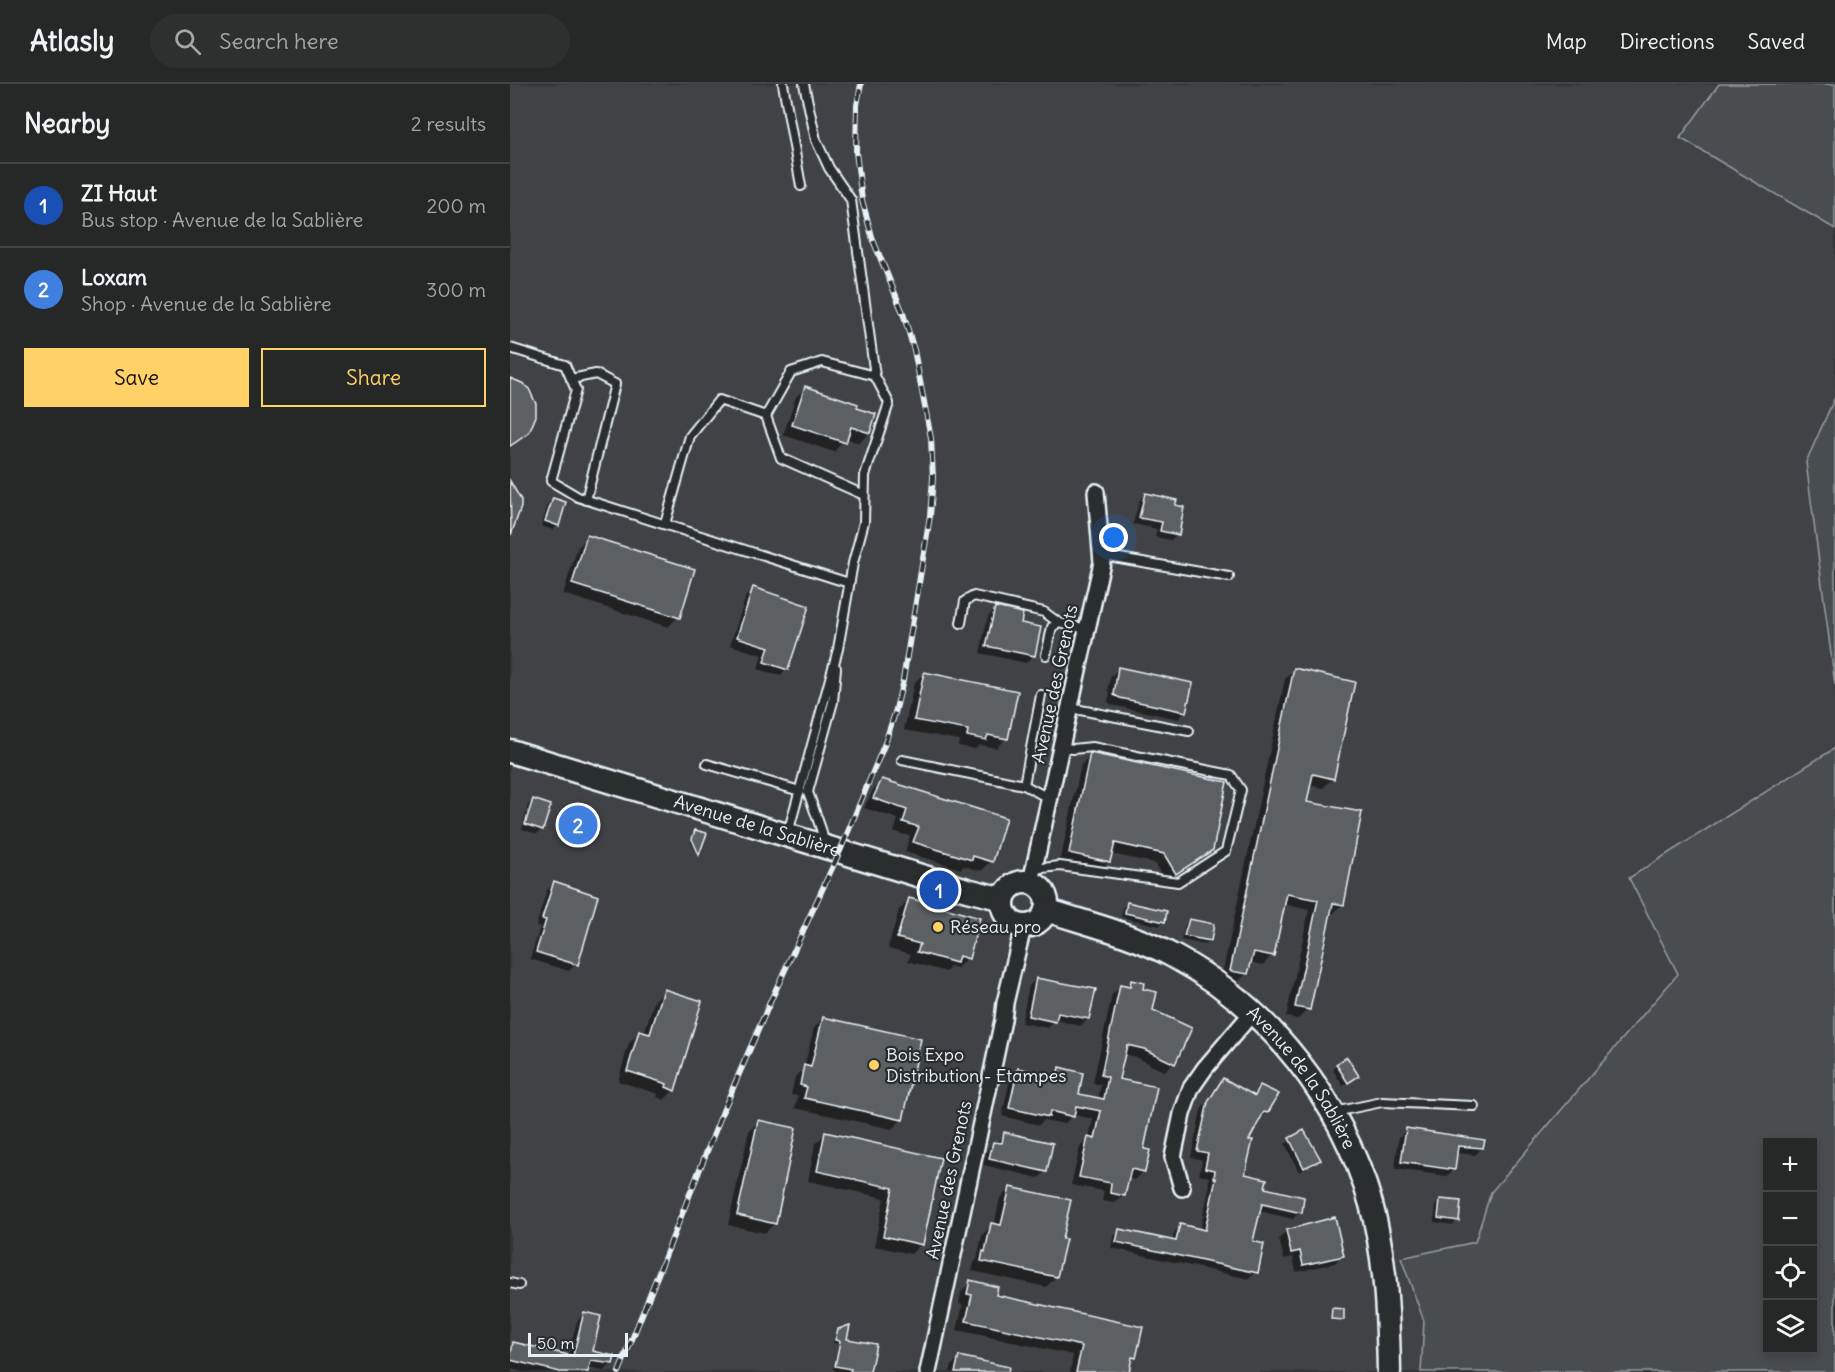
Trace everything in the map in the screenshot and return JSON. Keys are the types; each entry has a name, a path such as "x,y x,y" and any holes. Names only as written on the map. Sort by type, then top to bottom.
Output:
{"main road":[{"name":"Avenue de la Sablière","path":"510,751 1003,899"},
{"path":"1033,876 1043,891 1047,903 1046,910 1040,921 1032,926 1023,927 1011,922 1005,916 1002,907 1003,899 1006,891 1014,884 1033,876"},
{"name":"Avenue de la Sablière","path":"1046,910 1129,937 1175,957 1217,984 1252,1013 1281,1040 1310,1076 1333,1113 1359,1168 1371,1207 1382,1262 1389,1372"}],"street":[{"name":"Avenue des Grenots","path":"1033,876 1102,555 1096,492"},
{"name":"Avenue des Grenots","path":"928,1372 1023,927"},
{"path":"1182,1188 1173,1157 1182,1114 1191,1088 1252,1013"}],"lane":[{"path":"783,84 801,186"},
{"path":"804,84 816,140 829,168 851,200 875,376 889,403 865,475 864,522 849,584 838,649 833,702 808,792 821,829 824,846"},
{"path":"510,348 565,365 576,390 551,481 586,500 849,584"},
{"path":"766,416 791,372 822,362 875,376"},
{"path":"571,379 596,374 615,384 586,500"},
{"path":"664,524 690,436 719,400 766,416"},
{"path":"766,416 782,458 864,495"},
{"path":"1102,555 1229,577"},
{"path":"961,623 965,601 974,596 1044,612 1059,623 1087,629"},
{"path":"1046,655 1052,627 1059,623"},
{"path":"787,835 838,649"},
{"path":"1024,785 1041,695"},
{"path":"1070,708 1189,731"},
{"path":"1033,876 1060,866 1178,882 1226,851 1241,790 1231,775 1092,747 1061,747"},
{"path":"902,760 1024,785 1050,799"},
{"path":"707,764 800,791"},
{"path":"1333,1113 1382,1102 1474,1106"},
{"path":"510,1283 519,1285"}],"shaded area":[{"path":"510,84 1719,84 1680,138 1835,229 1835,397 1806,462 1835,685 1835,748 1630,877 1678,974 1491,1192 1476,1242 1402,1258 1424,1321 1421,1372 510,1372"},
{"path":"1719,84 1835,84 1835,229 1680,138"},
{"path":"1835,397 1835,685 1806,462"},
{"path":"1835,748 1835,1372 1421,1372 1424,1321 1401,1258 1475,1242 1491,1192 1678,974 1629,878"}],"building":[{"path":"510,378 529,389 536,404 536,416 529,433 510,446"},
{"path":"805,386 858,404 857,408 876,414 870,433 851,427 846,443 792,425"},
{"path":"510,481 521,500 521,507 511,535"},
{"path":"1145,493 1177,500 1175,505 1184,507 1179,535 1160,531 1162,522 1139,518"},
{"path":"553,498 566,502 559,526 545,521"},
{"path":"587,535 695,569 680,618 572,584"},
{"path":"753,587 809,606 788,670 764,662 769,647 737,637"},
{"path":"995,607 1023,613 1021,623 1041,627 1035,656 986,646"},
{"path":"1118,667 1193,683 1186,712 1114,695"},
{"path":"1294,668 1355,682 1334,779 1313,774 1307,802 1362,812 1344,905 1333,903 1310,1010 1295,1007 1318,900 1287,894 1274,956 1254,952 1248,974 1230,971"},
{"path":"924,672 1018,691 1008,739 988,735 986,740 967,736 968,730 914,720"},
{"path":"1090,753 1227,782 1213,850 1176,874 1164,854 1115,843 1110,862 1069,853"},
{"path":"882,779 1006,818 993,862 973,856 972,860 913,842 919,827 903,822 907,810 873,798"},
{"path":"533,799 551,805 543,830 525,824"},
{"path":"695,830 707,833 699,855 692,839"},
{"path":"554,881 598,896 578,965 536,952 546,920 542,919"},
{"path":"909,898 980,918 969,959 959,956 957,963 917,952 920,944 897,938"},
{"path":"1127,902 1167,911 1165,922 1125,913"},
{"path":"1189,919 1214,924 1211,941 1184,936"},
{"path":"1036,978 1096,989 1089,1019 1058,1013 1056,1022 1028,1016"},
{"path":"1131,980 1144,983 1143,989 1157,992 1153,1010 1192,1028 1175,1064 1144,1049 1127,1045 1119,1079 1157,1087 1144,1149 1150,1150 1145,1172 1131,1169 1125,1196 1110,1193 1111,1183 1079,1177 1088,1137 1095,1139 1101,1111 1076,1106 1074,1117 1050,1111 1049,1117 1009,1108 1018,1068 1057,1077 1059,1067 1083,1073 1079,1094 1104,1099 1108,1077 1101,1075 1120,985 1130,987"},
{"path":"664,989 702,1001 675,1091 666,1087 667,1084 627,1071 639,1031 650,1034"},
{"path":"823,1017 921,1039 903,1120 804,1098 807,1087 800,1085 804,1065 811,1067"},
{"path":"1347,1057 1359,1076 1348,1083 1336,1064"},
{"path":"1223,1078 1255,1096 1260,1085 1279,1094 1268,1113 1264,1112 1249,1140 1253,1140 1245,1174 1267,1179 1265,1188 1304,1197 1302,1213 1262,1204 1253,1241 1264,1244 1258,1273 1116,1242 1119,1229 1176,1241 1180,1224 1205,1230 1216,1178 1214,1178 1215,1170 1205,1168 1208,1153 1197,1151 1208,1102"},
{"path":"758,1120 796,1128 776,1224 737,1215"},
{"path":"1406,1128 1485,1140 1483,1148 1458,1146 1455,1170 1401,1162"},
{"path":"1304,1130 1321,1160 1304,1168 1289,1138"},
{"path":"825,1132 941,1158 923,1245 883,1236 893,1188 817,1171"},
{"path":"1004,1132 1053,1143 1047,1172 989,1159 993,1142 1002,1143"},
{"path":"1010,1187 1071,1200 1062,1239 1066,1239 1057,1277 981,1261 991,1223 1001,1225"},
{"path":"1440,1199 1461,1201 1459,1221 1438,1218"},
{"path":"1335,1217 1344,1256 1303,1265 1300,1251 1291,1253 1286,1230"},
{"path":"970,1280 998,1287 996,1295 1143,1327 1136,1358 1132,1357 1129,1372 1076,1372 1082,1346 966,1321 972,1295 967,1294"},
{"path":"1332,1308 1344,1309 1344,1320 1331,1319"},
{"path":"584,1312 601,1316 593,1351 615,1356 613,1364 591,1361 588,1372 560,1372 510,1360 513,1342 573,1356"},
{"path":"850,1325 847,1339 876,1344 870,1372 850,1372 851,1369 835,1366 840,1341 835,1340 838,1329"},
{"path":"959,1356 1009,1367 1008,1372 955,1372"}],"railway":[{"path":"619,1372 723,1111 840,851 885,743 903,680 930,516 933,478 931,438 914,350 903,313 873,240 862,200 856,152 857,105 861,84"}],"place":[{"name":"Loxam","path":"578,825"},
{"name":"ZI Haut","path":"939,890"},
{"name":"Réseau pro","path":"938,927"},
{"name":"Bois Expo Distribution - Etampes","path":"874,1065"}]}
